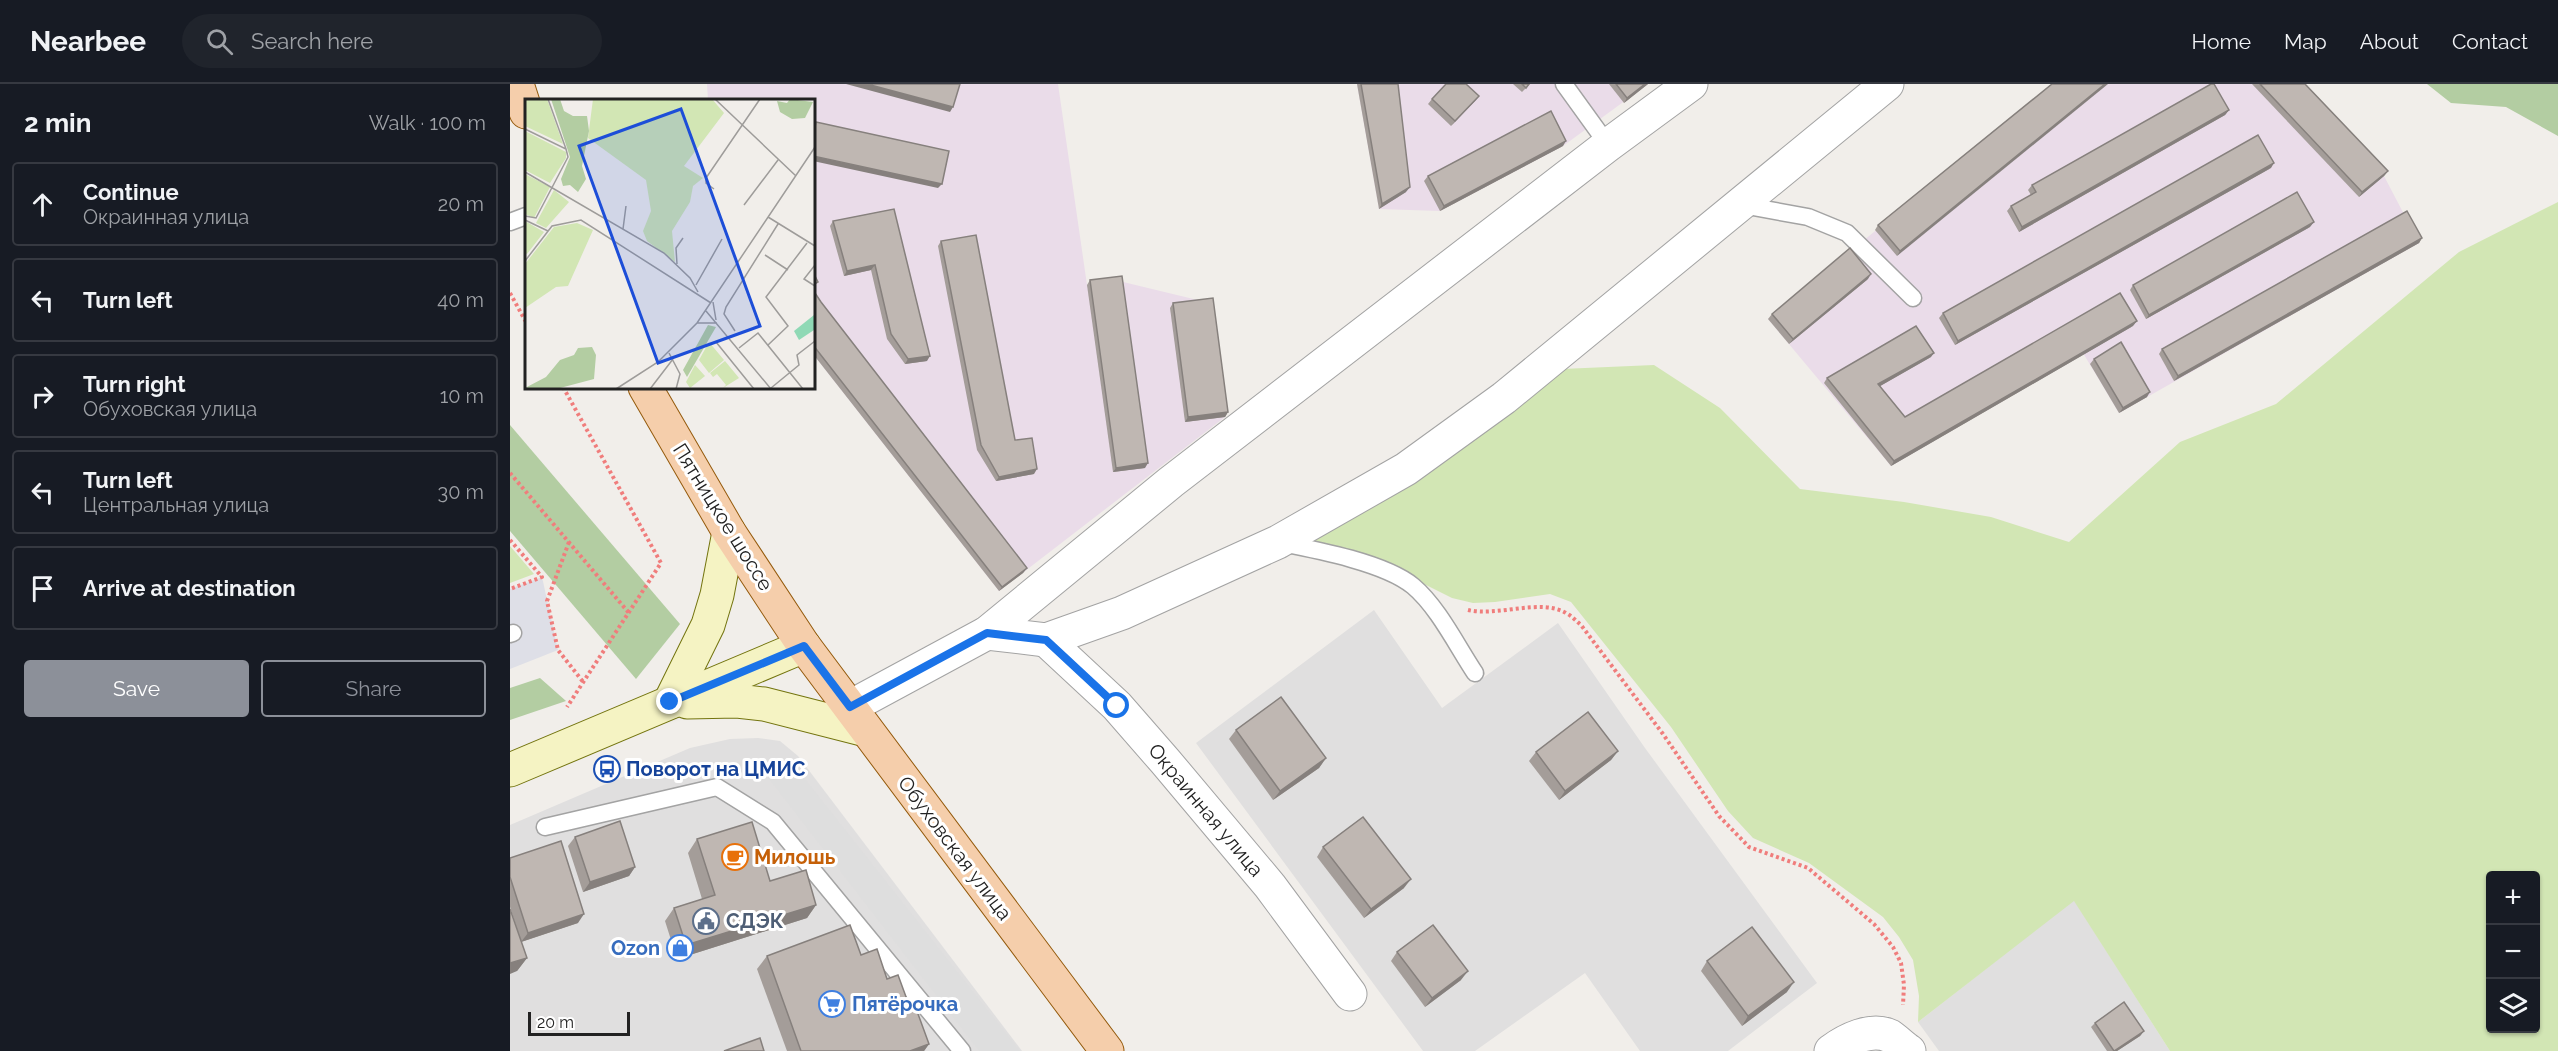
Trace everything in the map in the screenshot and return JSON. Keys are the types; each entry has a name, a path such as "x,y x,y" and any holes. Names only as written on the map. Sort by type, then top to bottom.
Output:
{"main road":[{"path":"517,84 525,109"},
{"name":"Пятницкое шоссе","path":"646,388 729,532 804,646"},
{"name":"Обуховская улица","path":"804,646 1107,1051"}],"street":[{"path":"670,702 738,701 858,719 987,633 1171,482 1608,145 1691,84"},
{"path":"987,633 1046,640 1122,613 1278,542 1407,469 1503,398 1887,84"},
{"path":"670,702 708,624 717,595 729,532"},
{"name":"Окраинная улица","path":"1046,640 1117,706 1165,760 1270,886 1350,994"},
{"path":"510,770 804,646"},
{"path":"1831,1051 1843,1043 1869,1034 1889,1036 1904,1047"}],"lane":[{"path":"1564,84 1608,145"},
{"path":"1738,204 1808,217 1847,233 1913,298"},
{"path":"510,222 525,216"},
{"path":"1278,542 1356,561 1386,572 1413,586 1439,618 1475,673"},
{"path":"545,827 717,787 773,822 962,1051"}],"path":[{"path":"510,293 525,320"},
{"path":"560,711 569,706 661,563 563,388"},
{"path":"510,472 629,613"},
{"path":"510,540 542,577 510,589"},
{"path":"569,542 547,601 558,650 584,683"},
{"path":"1464,609 1495,612 1547,607 1565,612 1581,625 1663,734 1719,816 1749,847 1808,868 1874,924 1893,947 1901,963 1904,985 1904,1047"}],"shaded area":[{"path":"707,84 1058,84 1087,285 1119,281 1210,303 1225,417 999,591 814,355 814,99 708,99"},
{"path":"1357,84 1648,84 1563,146 1440,211 1379,209"},
{"path":"2054,84 2297,84 2384,176 2419,243 2119,413 2083,353 1891,466 1768,319"},
{"path":"542,577 558,650 510,669 510,589"},
{"path":"1374,610 1442,708 1558,623 1645,748 1817,983 1728,1051 1640,1051 1585,973 1475,1051 1423,1051 1196,743"},
{"path":"758,738 780,741 798,756 1022,1051 510,1051 510,825 690,748 730,739"},
{"path":"790,760 1020,1051 979,1051 759,766"},
{"path":"2074,900 2170,1051 1939,1051 1918,1022"}],"green space":[{"path":"2427,84 2558,84 2558,136 2506,107 2451,103"},
{"path":"2558,202 2558,1051 2170,1051 2074,901 1918,1022 1919,996 1913,960 1883,917 1809,863 1753,838 1728,811 1671,727 1571,602 1550,594 1473,603 1452,598 1390,567 1304,540 1562,369 1654,365 1720,408 1800,489 1904,502 1991,517 2069,542 2180,442 2276,404 2459,252"},
{"path":"510,425 680,624 636,679 510,531"},
{"path":"510,546 534,574 510,583"},
{"path":"540,678 566,701 510,720 510,688"}],"building":[{"path":"867,84 960,84 953,107"},
{"path":"1361,84 1398,84 1410,187 1382,204"},
{"path":"1446,84 1466,84 1479,96 1455,121 1432,99"},
{"path":"1616,84 1645,84 1627,98"},
{"path":"2052,84 2105,84 1900,251 1878,225"},
{"path":"2214,84 2229,110 2022,227 2011,206 2036,192 2032,185"},
{"path":"2260,84 2305,84 2388,171 2362,192"},
{"path":"1551,111 1566,141 1444,206 1428,176"},
{"path":"816,122 949,151 942,184 814,156"},
{"path":"2258,135 2274,163 1958,341 1943,313"},
{"path":"2297,192 2314,222 2149,315 2133,285"},
{"path":"894,209 930,356 908,359 891,334 875,265 847,271 833,221"},
{"path":"2407,211 2422,238 2178,376 2162,349"},
{"path":"976,235 1015,440 1032,438 1037,469 999,477 981,445 941,241"},
{"path":"1850,248 1871,274 1793,339 1772,314"},
{"path":"1122,276 1148,463 1116,468 1090,280"},
{"path":"814,292 1027,568 1002,587 814,346"},
{"path":"2120,293 2137,321 1894,461 1827,378 1916,326 1934,353 1878,384 1905,417"},
{"path":"1213,298 1228,412 1188,417 1173,303"},
{"path":"2121,342 2150,392 2123,408 2094,359"},
{"path":"1281,697 1326,758 1280,791 1236,730"},
{"path":"1588,712 1618,751 1565,791 1536,752"},
{"path":"1363,817 1411,879 1371,909 1323,847"},
{"path":"620,821 635,867 590,882 575,837"},
{"path":"752,822 770,881 806,870 816,905 686,945 674,908 715,895 697,839"},
{"path":"561,841 584,914 528,933 510,877 510,858"},
{"path":"510,909 527,958 510,963"},
{"name":"Пятёрочка","path":"850,925 861,955 877,949 887,979 898,975 909,1005 914,1003 929,1044 910,1051 801,1051 767,956"},
{"path":"1433,925 1468,971 1432,998 1397,952"},
{"path":"1752,927 1794,982 1748,1016 1707,961"},
{"path":"2124,1002 2144,1031 2114,1051 2095,1023"},
{"path":"760,1038 764,1051 724,1051"}],"place":[{"name":"Поворот на ЦМИС","path":"607,769"},
{"name":"Милошь","path":"735,857"},
{"name":"СДЭК","path":"706,921"},
{"name":"Ozon","path":"680,948"},
{"name":"Пятёрочка","path":"832,1004"}],"route":[{"path":"670,702 804,646 850,707 987,633 1046,640 1117,706"}]}
